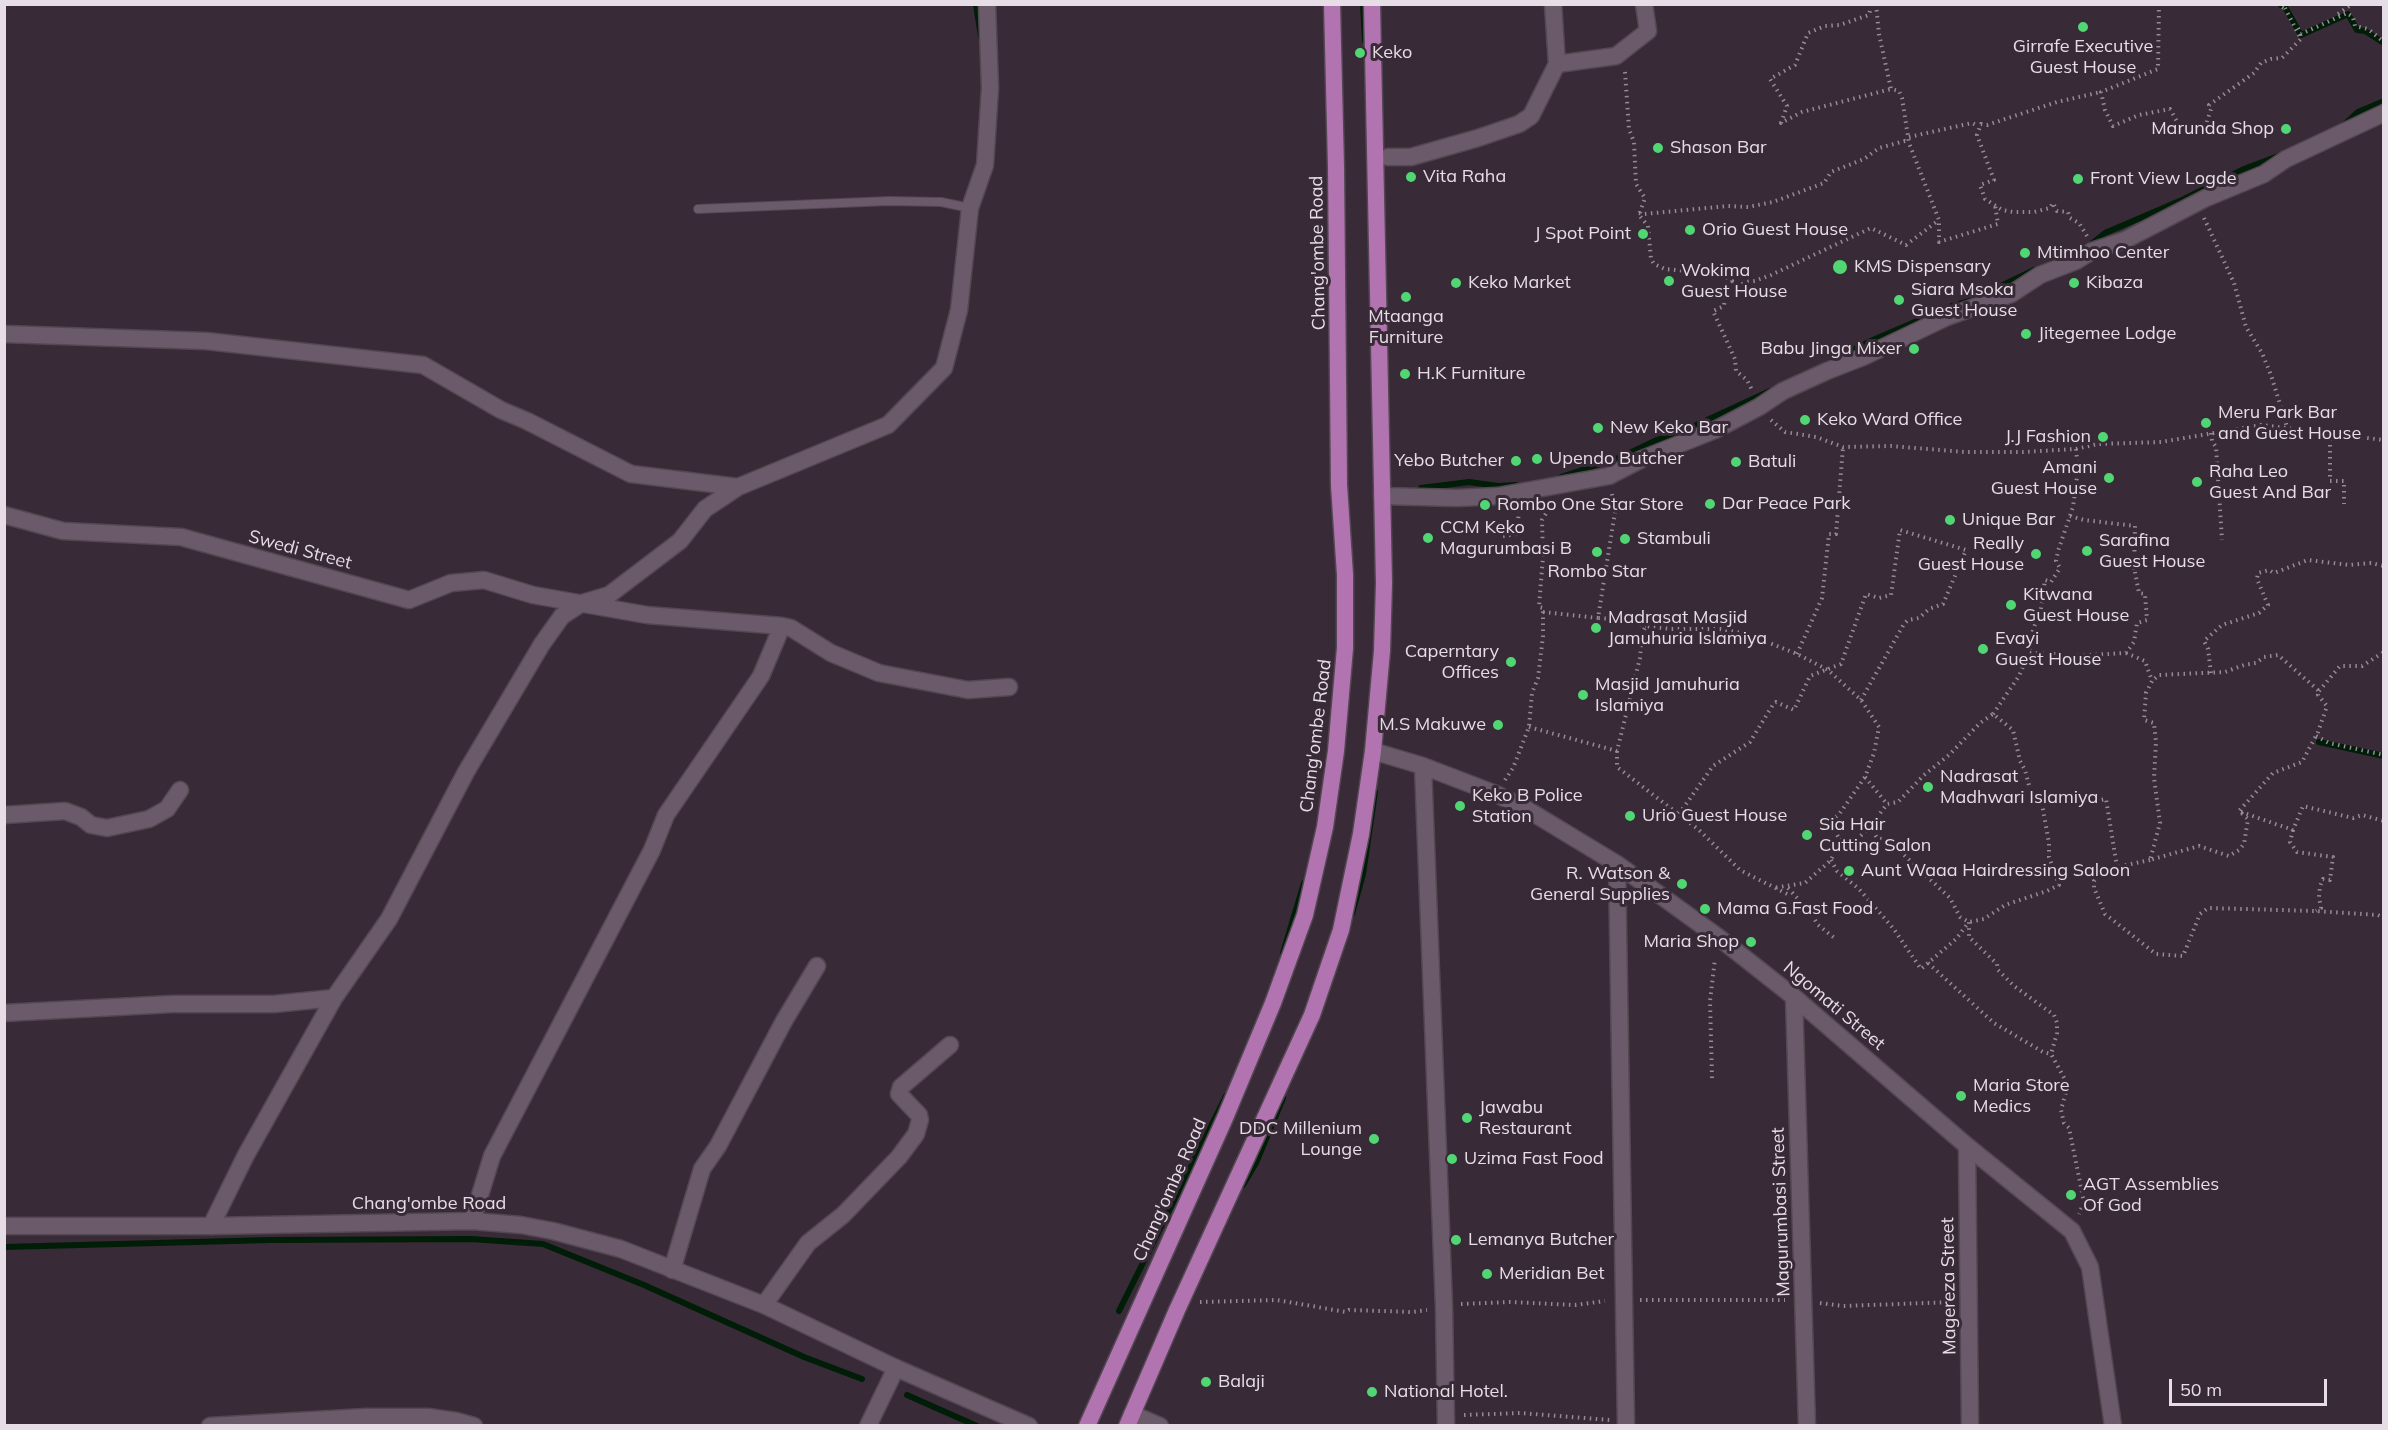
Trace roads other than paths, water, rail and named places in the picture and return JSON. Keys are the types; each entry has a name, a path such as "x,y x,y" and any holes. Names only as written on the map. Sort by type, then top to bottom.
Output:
{"main road":[{"name":"Chang'ombe Road","path":"1087,1425 1225,1118 1273,1003 1305,915 1325,827 1336,751 1346,648 1345,575 1339,485 1332,4"},
{"path":"1129,1420 1312,1015 1341,930 1361,834 1373,751 1383,606 1372,4"}],"street":[{"path":"211,1226 246,1155 334,998 389,919 466,772 542,644 562,616 582,603 609,595 680,541 705,509 738,487 888,425 944,368 959,310 970,208 985,165 990,88 987,4"},
{"path":"1388,157 1390,159 1411,157 1479,138 1531,116 1557,64 1552,4"},
{"path":"1557,64 1616,56 1648,31 1644,4"},
{"path":"1382,496 1457,498 1498,496 1609,476 1642,459 1715,430 1783,392 1827,371 1863,357 1947,317 2011,294 2040,275 2076,261 2092,251 2125,240 2222,190 2264,174 2286,159 2384,112"},
{"path":"4,334 206,341 423,365 501,410 631,474 738,487"},
{"path":"700,481 705,509"},
{"name":"Swedi Street","path":"4,515 63,531 181,537 409,600 451,583 484,580 533,595 647,615 782,626"},
{"path":"472,1221 492,1156 647,860 666,815 760,676 782,626 791,628 831,653 879,673 968,690 1009,687"},
{"name":"Ngomati Street","path":"1373,751 1423,766 1496,794 1523,807 1617,864 1718,937 1794,997 1967,1146 2073,1231 2090,1267 2113,1425"},
{"path":"1423,766 1444,1307 1446,1420"},
{"path":"4,815 65,811 81,817 91,825 107,828 150,819 167,809 180,790"},
{"path":"1617,864 1624,1300 1619,1423"},
{"path":"672,1270 702,1169 718,1146 784,1021 817,966"},
{"name":"Magurumbasi Street","path":"1794,997 1807,1425"},
{"path":"4,1013 172,1004 274,1004 334,998"},
{"path":"764,1305 808,1243 843,1215 899,1157 916,1134 919,1115 899,1094 901,1087 950,1045"},
{"name":"Magereza Street","path":"1967,1146 1970,1425"},
{"name":"Chang'ombe Road","path":"4,1226 211,1226 472,1221 521,1225 553,1231 621,1249 764,1305 896,1368 1029,1425"},
{"path":"868,1425 896,1368"},
{"path":"210,1425 296,1423 366,1417 428,1417 456,1420 474,1425"},
{"path":"1129,1420 1160,1425"}],"lane":[{"path":"699,209 889,201 941,202 970,208"}],"waterway":[{"path":"976,4 981,37"},
{"path":"1363,4 1365,40"},
{"path":"2279,4 2285,7 2301,35 2348,14 2357,30 2365,31 2384,43"},
{"path":"2344,125 2358,112 2384,101"},
{"path":"2060,259 2090,245 2105,233 2182,200 2244,169 2281,155"},
{"path":"1833,360 1873,340 1952,306 1970,301 2034,270"},
{"path":"1561,477 1621,457 1770,391"},
{"path":"1421,488 1469,482 1498,486 1516,485"},
{"path":"2319,742 2384,756"},
{"path":"1352,914 1363,874 1375,792"},
{"path":"1283,953 1304,883"},
{"path":"1119,1311 1226,1096"},
{"path":"1243,1185 1256,1163 1283,1098"},
{"path":"4,1247 270,1240 471,1239 543,1244 644,1285 804,1357 862,1379"},
{"path":"907,1395 977,1426"}],"place":[{"name":"Girrafe Executive Guest House","path":"2083,27"},
{"name":"Keko","path":"1360,53"},
{"name":"Marunda Shop","path":"2286,129"},
{"name":"Shason Bar","path":"1658,148"},
{"name":"Vita Raha","path":"1411,177"},
{"name":"Front View Logde","path":"2078,179"},
{"name":"Orio Guest House","path":"1690,230"},
{"name":"J Spot Point","path":"1643,234"},
{"name":"Mtimhoo Center","path":"2025,253"},
{"name":"KMS Dispensary","path":"1840,267"},
{"name":"Wokima Guest House","path":"1669,281"},
{"name":"Keko Market","path":"1456,283"},
{"name":"Kibaza","path":"2074,283"},
{"name":"Mtaanga Furniture","path":"1406,297"},
{"name":"Siara Msoka Guest House","path":"1899,300"},
{"name":"Jitegemee Lodge","path":"2026,334"},
{"name":"Babu Jinga Mixer","path":"1914,349"},
{"name":"H.K Furniture","path":"1405,374"},
{"name":"Keko Ward Office","path":"1805,420"},
{"name":"Meru Park Bar and Guest House","path":"2206,423"},
{"name":"New Keko Bar","path":"1598,428"},
{"name":"J.J Fashion","path":"2103,437"},
{"name":"Upendo Butcher","path":"1537,459"},
{"name":"Yebo Butcher","path":"1516,461"},
{"name":"Batuli","path":"1736,462"},
{"name":"Amani Guest House","path":"2109,478"},
{"name":"Raha Leo Guest And Bar","path":"2197,482"},
{"name":"Dar Peace Park","path":"1710,504"},
{"name":"Rombo One Star Store","path":"1485,505"},
{"name":"Unique Bar","path":"1950,520"},
{"name":"CCM Keko Magurumbasi B","path":"1428,538"},
{"name":"Stambuli","path":"1625,539"},
{"name":"Sarafina Guest House","path":"2087,551"},
{"name":"Rombo Star","path":"1597,552"},
{"name":"Really Guest House","path":"2036,554"},
{"name":"Kitwana Guest House","path":"2011,605"},
{"name":"Madrasat Masjid Jamuhuria Islamiya","path":"1596,628"},
{"name":"Evayi Guest House","path":"1983,649"},
{"name":"Caperntary Offices","path":"1511,662"},
{"name":"Masjid Jamuhuria Islamiya","path":"1583,695"},
{"name":"M.S Makuwe","path":"1498,725"},
{"name":"Nadrasat Madhwari Islamiya","path":"1928,787"},
{"name":"Keko B Police Station","path":"1460,806"},
{"name":"Urio Guest House","path":"1630,816"},
{"name":"Sia Hair Cutting Salon","path":"1807,835"},
{"name":"Aunt Waaa Hairdressing Saloon","path":"1849,871"},
{"name":"R. Watson & General Supplies","path":"1682,884"},
{"name":"Mama G.Fast Food","path":"1705,909"},
{"name":"Maria Shop","path":"1751,942"},
{"name":"Maria Store Medics","path":"1961,1096"},
{"name":"Jawabu Restaurant","path":"1467,1118"},
{"name":"DDC Millenium Lounge","path":"1374,1139"},
{"name":"Uzima Fast Food","path":"1452,1159"},
{"name":"AGT Assemblies Of God","path":"2071,1195"},
{"name":"Lemanya Butcher","path":"1456,1240"},
{"name":"Meridian Bet","path":"1487,1274"},
{"name":"Balaji","path":"1206,1382"},
{"name":"National Hotel.","path":"1372,1392"}]}
